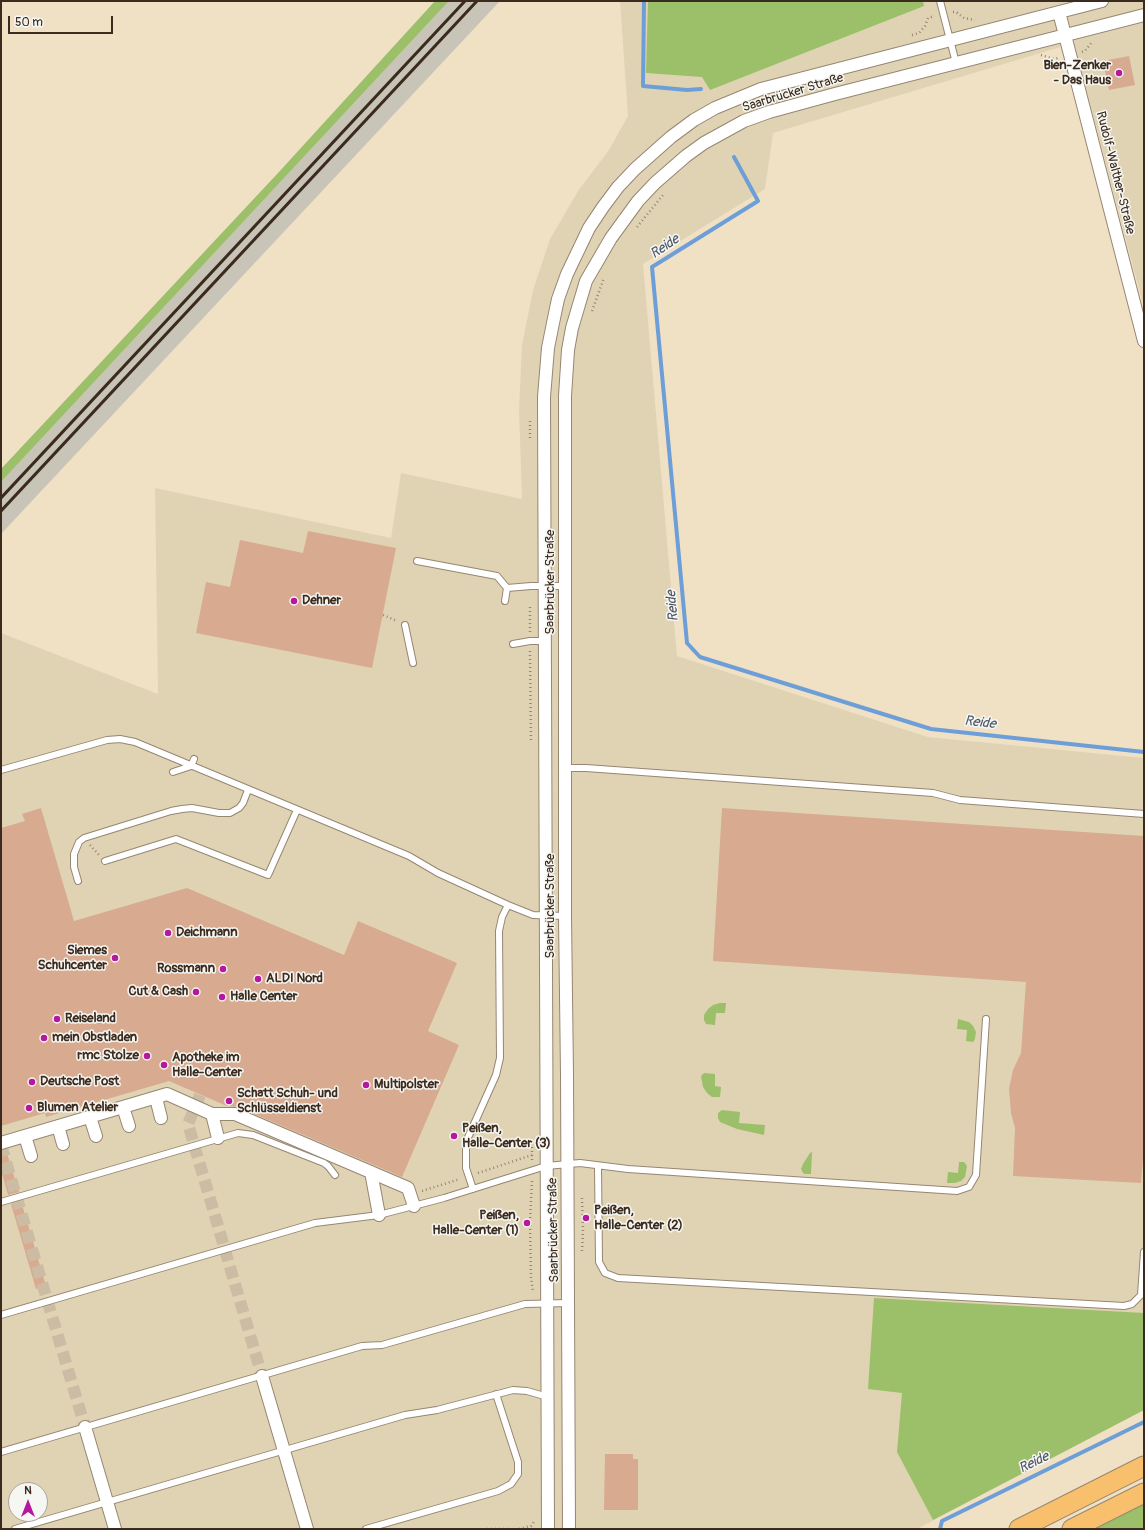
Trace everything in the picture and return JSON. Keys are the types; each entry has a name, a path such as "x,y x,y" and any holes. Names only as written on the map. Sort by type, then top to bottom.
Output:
{"main road":[{"path":"1019,1529 1144,1466"},
{"path":"1072,1529 1144,1493"}],"street":[{"name":"Saarbrücker Straße","path":"548,1529 544,397 548,348 558,298 567,274 589,228 603,207 635,169 653,152 694,120 715,108 761,89 949,39 1102,1"},
{"name":"Rudolf-Walther-Straße","path":"1059,12 1144,341"},
{"name":"Saarbrücker Straße","path":"569,1529 565,916 565,396 568,350 572,328 586,281 597,260 622,221 655,183 686,156 704,143 744,121 787,107 1144,15"},
{"path":"1,1143 167,1094 212,1114 235,1114 256,1130 296,1146 330,1152 408,1188 414,1206"},
{"path":"156,1098 161,1118"},
{"path":"123,1107 129,1126"},
{"path":"212,1114 218,1138"},
{"path":"90,1117 96,1136"},
{"path":"58,1126 63,1144"},
{"path":"25,1136 31,1156"},
{"path":"371,1172 379,1215"},
{"path":"262,1376 307,1529"},
{"path":"85,1428 115,1529"}],"lane":[{"path":"940,1 942,14 956,63"},
{"path":"418,561 497,576 507,588"},
{"path":"507,588 565,586"},
{"path":"504,601 507,588"},
{"path":"404,625 413,663"},
{"path":"513,644 530,641 545,641"},
{"path":"1,770 107,740 120,739 135,742 409,856 438,873 527,914 565,916"},
{"path":"192,766 194,759"},
{"path":"173,772 192,766"},
{"path":"565,768 586,768 933,793 960,800 1144,814"},
{"path":"78,881 74,867 74,854 80,842 84,838 156,815 182,809 198,808 219,813 230,813 239,808 243,803 248,790"},
{"path":"105,862 176,839 268,875 297,810"},
{"path":"473,1189 466,1168 466,1142 496,1075 500,1058 499,931 502,917 508,905"},
{"path":"1,1315 314,1224 379,1215 473,1189 546,1166 580,1163 598,1166 957,1190 968,1187 976,1175 986,1020"},
{"path":"1,1202 218,1138 256,1130"},
{"path":"296,1146 328,1166 334,1175"},
{"path":"598,1166 599,1262 605,1273 618,1278 1124,1306 1132,1304 1141,1295 1144,1252"},
{"path":"1,1452 362,1346 382,1345 516,1306 547,1303 568,1303"},
{"path":"15,1529 405,1415 437,1410 499,1393 519,1390 535,1392 548,1397"},
{"path":"366,1529 498,1491 511,1484 518,1474 518,1462 499,1393"}],"path":[{"path":"906,38 918,33 925,26 928,18 942,14 956,12 964,18 978,20"},
{"path":"1035,56 1040,55 1054,59 1070,55 1085,51 1091,43 1095,41"},
{"path":"634,231 667,190"},
{"path":"590,315 605,275"},
{"path":"530,414 530,443"},
{"path":"531,586 531,743"},
{"path":"383,615 404,625"},
{"path":"531,1256 530,1221 532,1140"},
{"path":"582,1195 582,1210"},
{"path":"487,1529 510,1529"}],"shaded area":[{"path":"449,1 500,1 1,534 1,482"},
{"path":"620,1 1144,1 1144,308 1074,43 773,133 765,189 643,264 677,656 928,737 1144,758 1144,1410 917,1529 1,1529 1,633 158,694 155,488 391,538 401,473 522,499 519,410 522,345 533,290 550,239 578,191 609,150 628,116"}],"green space":[{"path":"435,1 449,1 1,482 1,469 278,173"},
{"path":"648,1 923,1 924,6 710,90 702,77 646,73"},
{"path":"726,1003 725,1013 716,1013 715,1025 706,1024 704,1015 708,1009 713,1005"},
{"path":"958,1019 969,1022 973,1026 976,1032 973,1042 966,1041 967,1030 957,1029"},
{"path":"704,1073 715,1074 715,1086 721,1087 720,1097 712,1097 703,1087 701,1076"},
{"path":"722,1110 740,1112 739,1123 765,1125 764,1135 737,1129 720,1122 718,1113"},
{"path":"812,1152 811,1174 805,1174 801,1169"},
{"path":"959,1162 964,1162 967,1166 965,1177 961,1181 955,1183 947,1183 948,1172 958,1173"},
{"path":"874,1298 1144,1313 1144,1410 933,1520 897,1452 902,1393 868,1389"},
{"path":"1144,1502 1144,1529 1088,1529"}],"building":[{"name":"Bien-Zenker - Das Haus","path":"1129,56 1135,85 1109,90 1103,61"},
{"name":"Dehner","path":"308,531 396,548 372,668 196,633 206,582 230,587 240,540 303,553"},
{"name":"Halle Center","path":"41,808 74,921 187,888 344,955 358,921 457,963 428,1031 459,1045 402,1177 238,1107 227,1106 169,1081 46,1117 45,1113 1,1126 1,828 25,821 22,814"},
{"path":"722,808 1144,836 1144,1145 1141,1183 1013,1176 1015,1128 1011,1113 1009,1089 1013,1070 1021,1053 1026,982 713,961"},
{"path":"6,1150 19,1192 8,1195 1,1170 1,1151"},
{"path":"21,1201 46,1286 36,1289 11,1204"},
{"path":"605,1454 633,1454 633,1459 638,1459 638,1510 604,1510"}],"waterway":[{"name":"Reide","path":"644,1 643,86 687,90 701,89"},
{"name":"Reide","path":"734,157 758,201 652,267 687,643 700,657 931,729 1144,752"},
{"name":"Reide","path":"940,1529 942,1521 1144,1422"}],"tunnel":[{"path":"200,1095 188,1124 262,1376"},
{"path":"1,1145 85,1427"}],"railway":[{"path":"1,498 465,1"},
{"path":"1,511 477,1"}],"place":[{"name":"Bien-Zenker - Das Haus","path":"1119,73"},
{"name":"Dehner","path":"294,601"},
{"name":"Deichmann","path":"168,933"},
{"name":"Siemes Schuhcenter","path":"115,958"},
{"name":"Rossmann","path":"223,969"},
{"name":"ALDI Nord","path":"258,979"},
{"name":"Cut & Cash","path":"196,992"},
{"name":"Halle Center","path":"222,997"},
{"name":"Reiseland","path":"57,1019"},
{"name":"mein Obstladen","path":"44,1038"},
{"name":"rmc Stolze","path":"147,1056"},
{"name":"Apotheke im Halle-Center","path":"164,1065"},
{"name":"Deutsche Post","path":"32,1082"},
{"name":"Multipolster","path":"366,1085"},
{"name":"Schatt Schuh- und Schlüsseldienst","path":"229,1101"},
{"name":"Blumen Atelier","path":"29,1108"},
{"name":"Peißen, Halle-Center (3)","path":"454,1136"},
{"name":"Peißen, Halle-Center (2)","path":"586,1218"},
{"name":"Peißen, Halle-Center (1)","path":"527,1223"}]}
